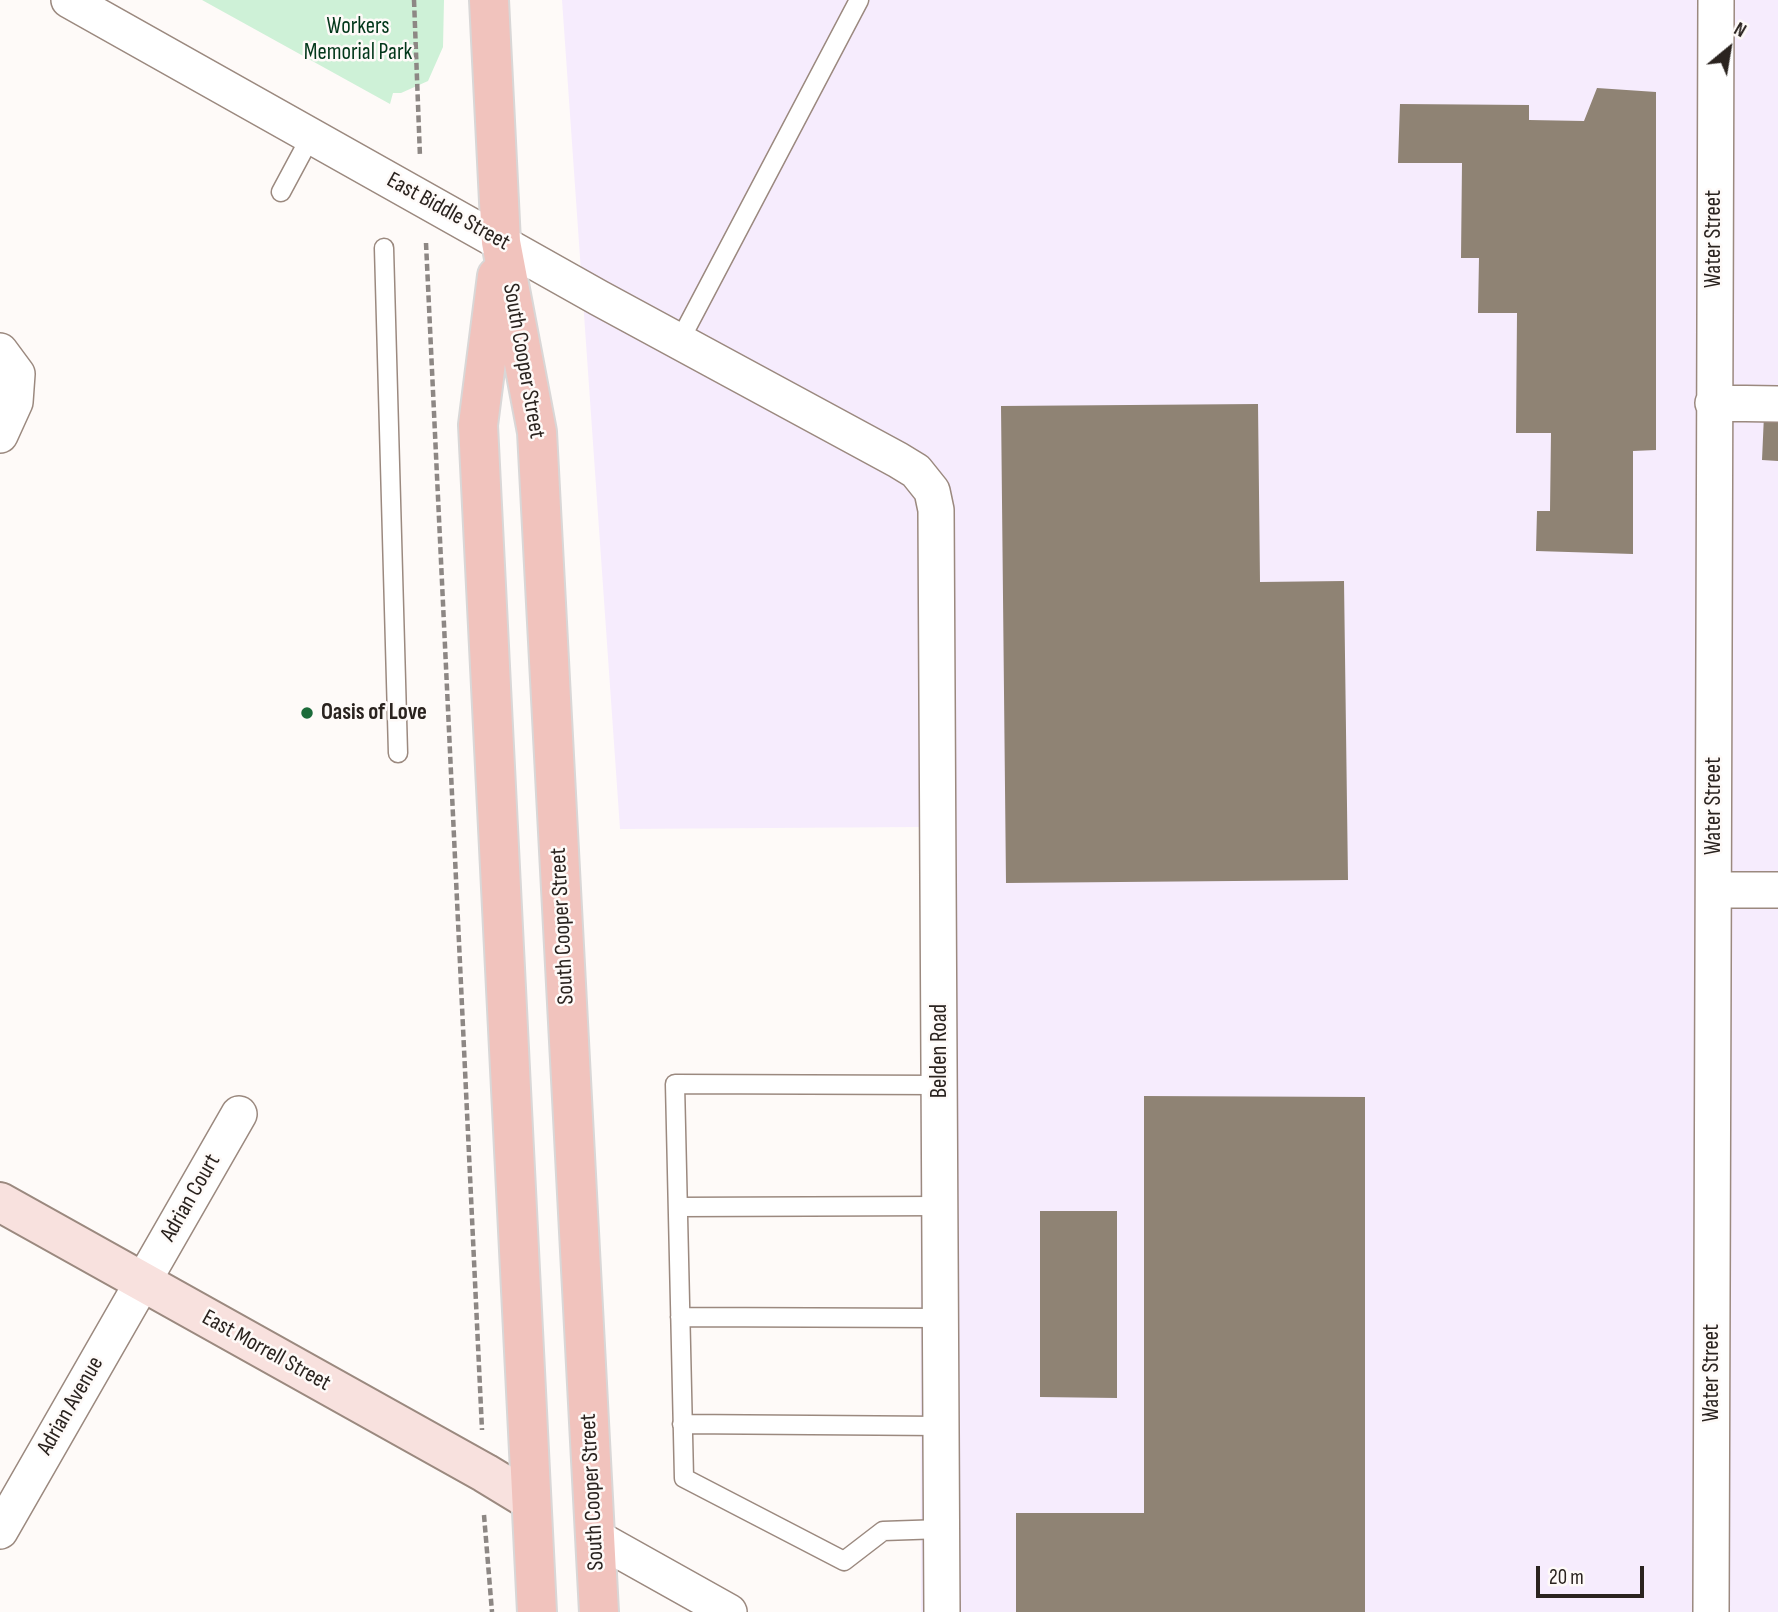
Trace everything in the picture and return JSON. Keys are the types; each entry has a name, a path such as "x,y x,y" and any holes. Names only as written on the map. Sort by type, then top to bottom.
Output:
{"main road":[{"name":"South Cooper Street","path":"489,0 501,242 537,432 599,1612"},
{"name":"South Cooper Street","path":"501,242 478,425 537,1612"},
{"path":"531,1501 595,1537"}],"street":[{"name":"East Biddle Street","path":"69,0 679,342 898,460 916,471 932,491"},
{"name":"Water Street","path":"1711,1612 1716,0"},
{"path":"0,435 15,402 8,362"},
{"path":"1713,403 1778,404"},
{"name":"Belden Road","path":"932,491 937,524 942,1612"},
{"path":"1714,890 1778,890"},
{"name":"Adrian Court","path":"142,1282 239,1114"},
{"name":"East Morrell Street","path":"0,1202 531,1501"},
{"name":"Adrian Avenue","path":"0,1531 142,1282"},
{"path":"595,1537 729,1612"}],"lane":[{"path":"679,342 859,0"},
{"path":"281,192 311,136"},
{"path":"384,248 398,753"},
{"path":"940,1084 675,1084 684,1478 844,1561 883,1531 942,1529"},
{"path":"678,1207 940,1206"},
{"path":"680,1317 941,1318"},
{"path":"682,1424 941,1426"}],"path":[{"path":"414,0 417,113"},
{"path":"426,242 481,1410"},
{"path":"484,1525 492,1612"}],"shaded area":[{"path":"562,0 1778,0 1778,1612 921,1612 920,827 620,829"}],"green space":[{"name":"Workers Memorial Park","path":"202,0 444,0 443,47 428,81 401,93 393,93 390,104"}],"building":[{"path":"1597,88 1656,92 1656,450 1633,451 1633,554 1536,551 1537,511 1550,511 1551,433 1516,433 1517,313 1478,313 1479,258 1461,258 1462,163 1398,163 1400,104 1529,105 1529,120 1584,121"},
{"path":"1258,404 1260,582 1344,581 1348,880 1006,883 1001,406"},
{"path":"1764,415 1778,416 1778,461 1762,460"},
{"path":"1144,1096 1365,1097 1365,1612 1016,1612 1016,1513 1144,1513"},
{"path":"1040,1211 1117,1211 1117,1398 1040,1397"}],"place":[{"name":"Oasis of Love","path":"307,713"}]}
